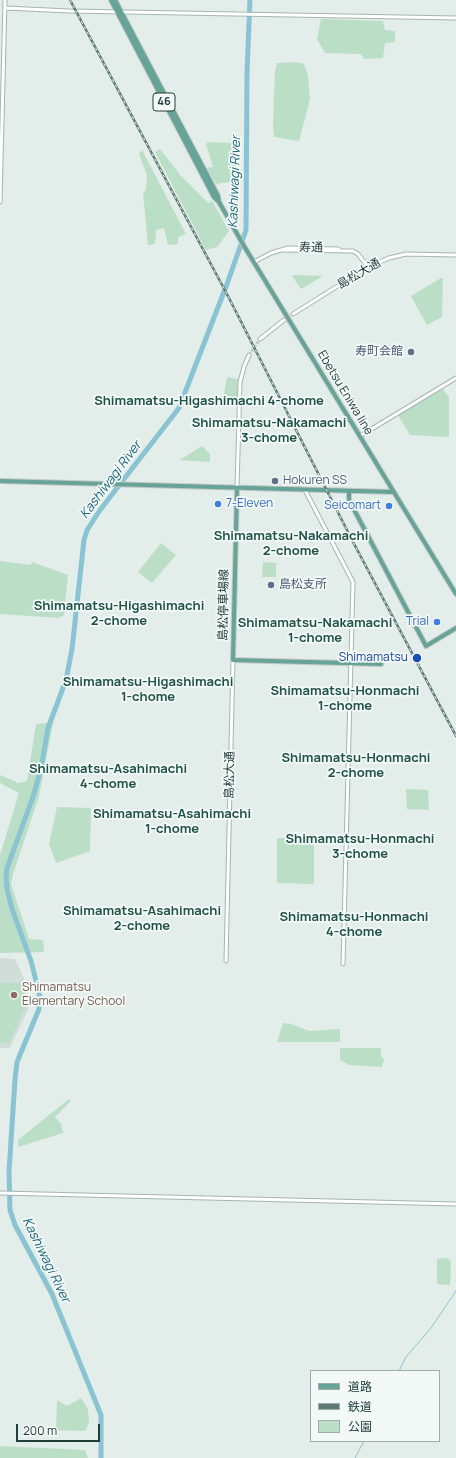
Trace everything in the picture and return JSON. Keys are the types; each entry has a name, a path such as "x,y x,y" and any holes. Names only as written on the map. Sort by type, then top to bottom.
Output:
{"main road":[{"name":"Ebetsu Eniwa line","path":"111,0 118,10 218,196 219,202 244,246 456,594"},
{"name":"Ebetsu Eniwa line","path":"115,0 118,10"},
{"path":"0,481 394,492"},
{"name":"島松停車場線","path":"233,660 237,488"},
{"path":"349,491 349,500 426,646 456,628"},
{"path":"233,660 380,664"}],"street":[{"path":"0,202 2,38 5,0"},
{"path":"5,8 456,18"},
{"name":"寿通","path":"254,262 271,252 290,248 338,249 341,251 356,252 368,268"},
{"name":"島松大通","path":"293,314 368,268 401,254 456,255"},
{"path":"260,339 284,320"},
{"path":"237,488 240,382 249,355"},
{"path":"360,436 456,378"},
{"path":"305,490 353,582 343,964"},
{"name":"島松大通","path":"226,961 233,660"},
{"path":"0,1193 456,1204"}],"shaded area":[{"name":"Shimamatsu Elementary School","path":"0,958 15,959 26,983 29,1007 10,1048 0,1048"}],"green space":[{"path":"321,19 383,21 385,30 395,31 395,42 385,43 383,58 364,59 361,54 325,53 317,39"},
{"path":"295,62 304,64 308,76 310,99 299,141 274,137 273,126 275,71 277,63"},
{"path":"238,138 236,177 231,177 230,182 216,184 206,168 213,167 206,144 208,142 230,143"},
{"path":"160,149 181,176 208,203 212,201 229,231 217,247 206,250 155,152"},
{"path":"142,150 186,234 178,237 178,244 168,245 164,228 156,230 155,244 148,245 143,193 146,190 147,175 139,154"},
{"path":"292,276 323,276 301,289"},
{"path":"443,278 442,317 427,325 411,296"},
{"path":"227,377 238,379 237,400 223,400"},
{"path":"442,388 449,397 449,437 410,435 398,415"},
{"path":"202,446 210,454 210,462 180,460"},
{"path":"161,543 176,555 152,583 138,572"},
{"path":"0,561 31,565 32,562 68,575 64,615 59,618 0,614"},
{"path":"263,562 276,563 276,577 262,577"},
{"path":"53,723 39,796 11,884 29,939 43,940 44,952 0,953 0,855 19,793 0,783 0,775 18,783 27,781 36,724"},
{"path":"406,789 428,790 429,810 407,809"},
{"path":"57,807 91,808 90,851 56,863 49,844"},
{"path":"314,837 314,883 277,883 277,839"},
{"name":"Shimamatsu Elementary School","path":"0,983 22,983 25,1008 9,1043 0,1043"},
{"path":"283,1023 291,1024 309,1031 340,1029 340,1042 277,1042"},
{"path":"340,1048 381,1048 381,1056 384,1059 382,1067 349,1065 340,1060"},
{"path":"69,1099 71,1101 55,1117 61,1124 63,1133 18,1147 18,1140"},
{"path":"448,1258 451,1262 450,1285 437,1284 437,1259"},
{"path":"81,1398 88,1409 89,1423 85,1431 56,1430 57,1400 67,1406"},
{"path":"0,1446 85,1450 88,1458 0,1458"}],"waterway":[{"name":"Kashiwagi River","path":"101,1458 101,1415 52,1294 15,1225 10,1210 9,1172 17,1062 39,1009 40,997 31,961 12,909 7,889 6,877 7,868 33,797 41,769 48,728 66,680 72,649 84,540 87,530 100,510 179,408 227,284 246,230 247,72 250,0"},
{"path":"400,1370 406,1357 431,1328 456,1291"},
{"path":"355,1458 363,1442"}],"tunnel":[{"path":"249,355 260,339"}],"railway":[{"path":"70,0 229,298 352,540 456,736"}],"place":[{"name":"寿町会館","path":"411,352"},
{"name":"Hokuren SS","path":"275,481"},
{"name":"7-Eleven","path":"218,504"},
{"name":"Seicomart","path":"389,506"},
{"name":"島松支所","path":"271,585"},
{"name":"Trial","path":"437,622"},
{"name":"Shimamatsu","path":"417,658"},
{"name":"Shimamatsu Elementary School","path":"14,995"}],"district":[{"name":"Shimamatsu-Higashimachi 4-chome","path":"209,401"},
{"name":"Shimamatsu-Nakamachi 3-chome","path":"269,430"},
{"name":"Shimamatsu-Nakamachi 2-chome","path":"291,544"},
{"name":"Shimamatsu-Higashimachi 2-chome","path":"119,614"},
{"name":"Shimamatsu-Nakamachi 1-chome","path":"315,630"},
{"name":"Shimamatsu-Higashimachi 1-chome","path":"148,690"},
{"name":"Shimamatsu-Honmachi 1-chome","path":"345,698"},
{"name":"Shimamatsu-Honmachi 2-chome","path":"356,766"},
{"name":"Shimamatsu-Asahimachi 4-chome","path":"108,776"},
{"name":"Shimamatsu-Asahimachi 1-chome","path":"172,822"},
{"name":"Shimamatsu-Honmachi 3-chome","path":"360,846"},
{"name":"Shimamatsu-Asahimachi 2-chome","path":"142,918"},
{"name":"Shimamatsu-Honmachi 4-chome","path":"354,924"}]}
